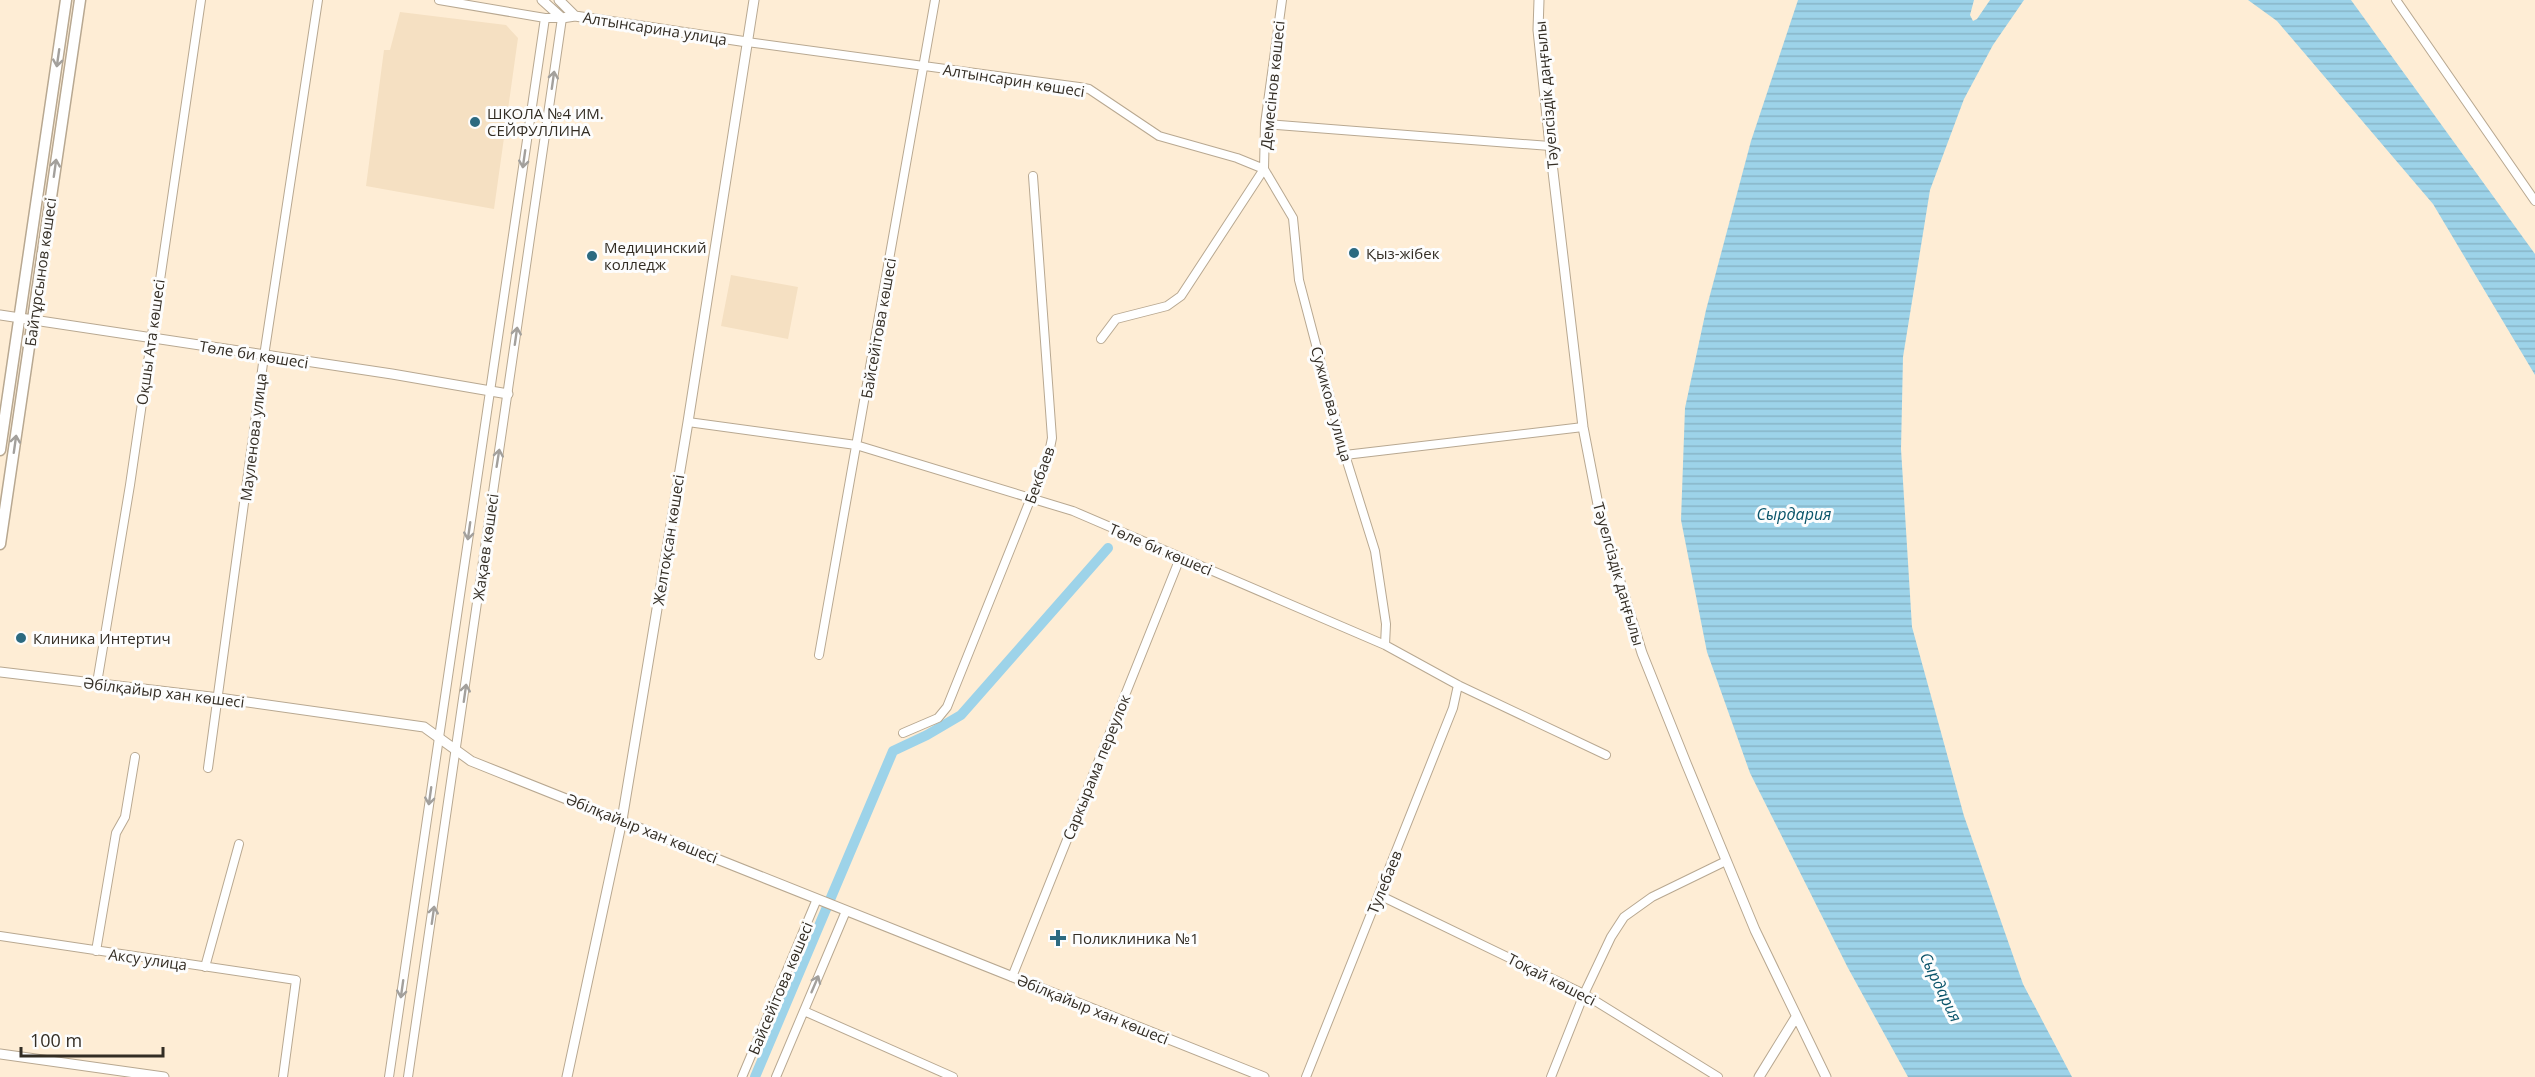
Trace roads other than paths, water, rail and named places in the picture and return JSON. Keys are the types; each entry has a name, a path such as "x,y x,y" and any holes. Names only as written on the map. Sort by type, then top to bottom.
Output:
{"main road":[{"name":"Байтұрсынов көшесі","path":"0,450 66,0"},
{"name":"Байтұрсынов көшесі","path":"0,544 80,0"}],"street":[{"name":"Оқшы Ата көшесі","path":"97,683 130,485 201,0"},
{"name":"Мауленова улица","path":"208,768 264,356 318,0"},
{"path":"439,0 545,18 562,18"},
{"path":"542,0 562,18"},
{"path":"559,0 575,16"},
{"name":"Желтоқсан көшесі","path":"567,1077 622,820 688,423 754,0"},
{"name":"Байсейітова көшесі","path":"819,655 935,0"},
{"name":"Демесінов көшесі","path":"1264,169 1265,124 1282,0"},
{"name":"Тәуелсіздік даңғылы","path":"1539,0 1538,30 1583,427 1601,520 1642,653 1726,861 1755,930 1826,1077"},
{"path":"2396,0 2535,201"},
{"name":"Алтынсарина улица","path":"562,18 575,16 747,42"},
{"name":"Жақаев көшесі","path":"390,1077 545,18"},
{"name":"Жақаев көшесі","path":"408,1077 562,18"},
{"name":"Алтынсарин көшесі","path":"747,42 1089,89 1159,136 1237,158 1264,169"},
{"path":"1265,124 1550,146"},
{"path":"1101,339 1116,319 1167,306 1181,296 1264,169"},
{"name":"Сужикова улица","path":"1264,169 1293,218 1299,280 1345,455 1376,551 1386,624 1386,645"},
{"name":"Бекбаев","path":"903,733 938,718 947,707 1049,453 1052,438 1033,176"},
{"name":"Төле би көшесі","path":"0,315 508,394"},
{"name":"Төле би көшесі","path":"688,423 856,445 882,451 1073,511 1386,645 1458,685 1606,755"},
{"path":"1345,455 1583,427"},
{"name":"Саркырама переулок","path":"1012,977 1180,558"},
{"name":"Әбілқайыр хан көшесі","path":"0,672 219,698 424,727 471,761 1264,1077"},
{"name":"Тулебаев","path":"1306,1077 1453,708 1458,685"},
{"path":"96,951 116,833 125,818 135,757"},
{"path":"206,967 239,844"},
{"path":"1551,1077 1584,994 1611,937 1624,917 1652,897 1726,861"},
{"name":"Тоқай көшесі","path":"1379,895 1584,994 1718,1077"},
{"name":"Байсейітова көшесі","path":"742,1077 817,899"},
{"name":"Байсейітова көшесі","path":"776,1077 846,910"},
{"name":"Аксу улица","path":"0,936 296,980 283,1077"},
{"path":"804,1011 953,1077"},
{"path":"1759,1077 1796,1017"},
{"path":"0,1054 164,1077"}],"water":[{"name":"Сырдария","path":"1798,0 1974,0 1970,15 1973,21 1977,19 1990,0 2024,0 1993,45 1964,99 1930,190 1903,357 1901,449 1912,627 1964,816 2023,984 2072,1077 1908,1077 1848,968 1750,773 1707,652 1681,520 1685,408 1706,310 1751,141"},
{"path":"2248,0 2351,0 2535,254 2535,375 2433,204 2277,21"}],"waterway":[{"path":"755,1077 893,751 961,715 1108,548"}],"place":[{"name":"ШКОЛА №4 ИМ. СЕЙФУЛЛИНА","path":"475,122"},
{"name":"Қыз-жібек","path":"1354,253"},
{"name":"Медицинский колледж","path":"592,256"},
{"name":"Клиника Интертич","path":"21,638"},
{"name":"Поликлиника №1","path":"1058,938"}]}
